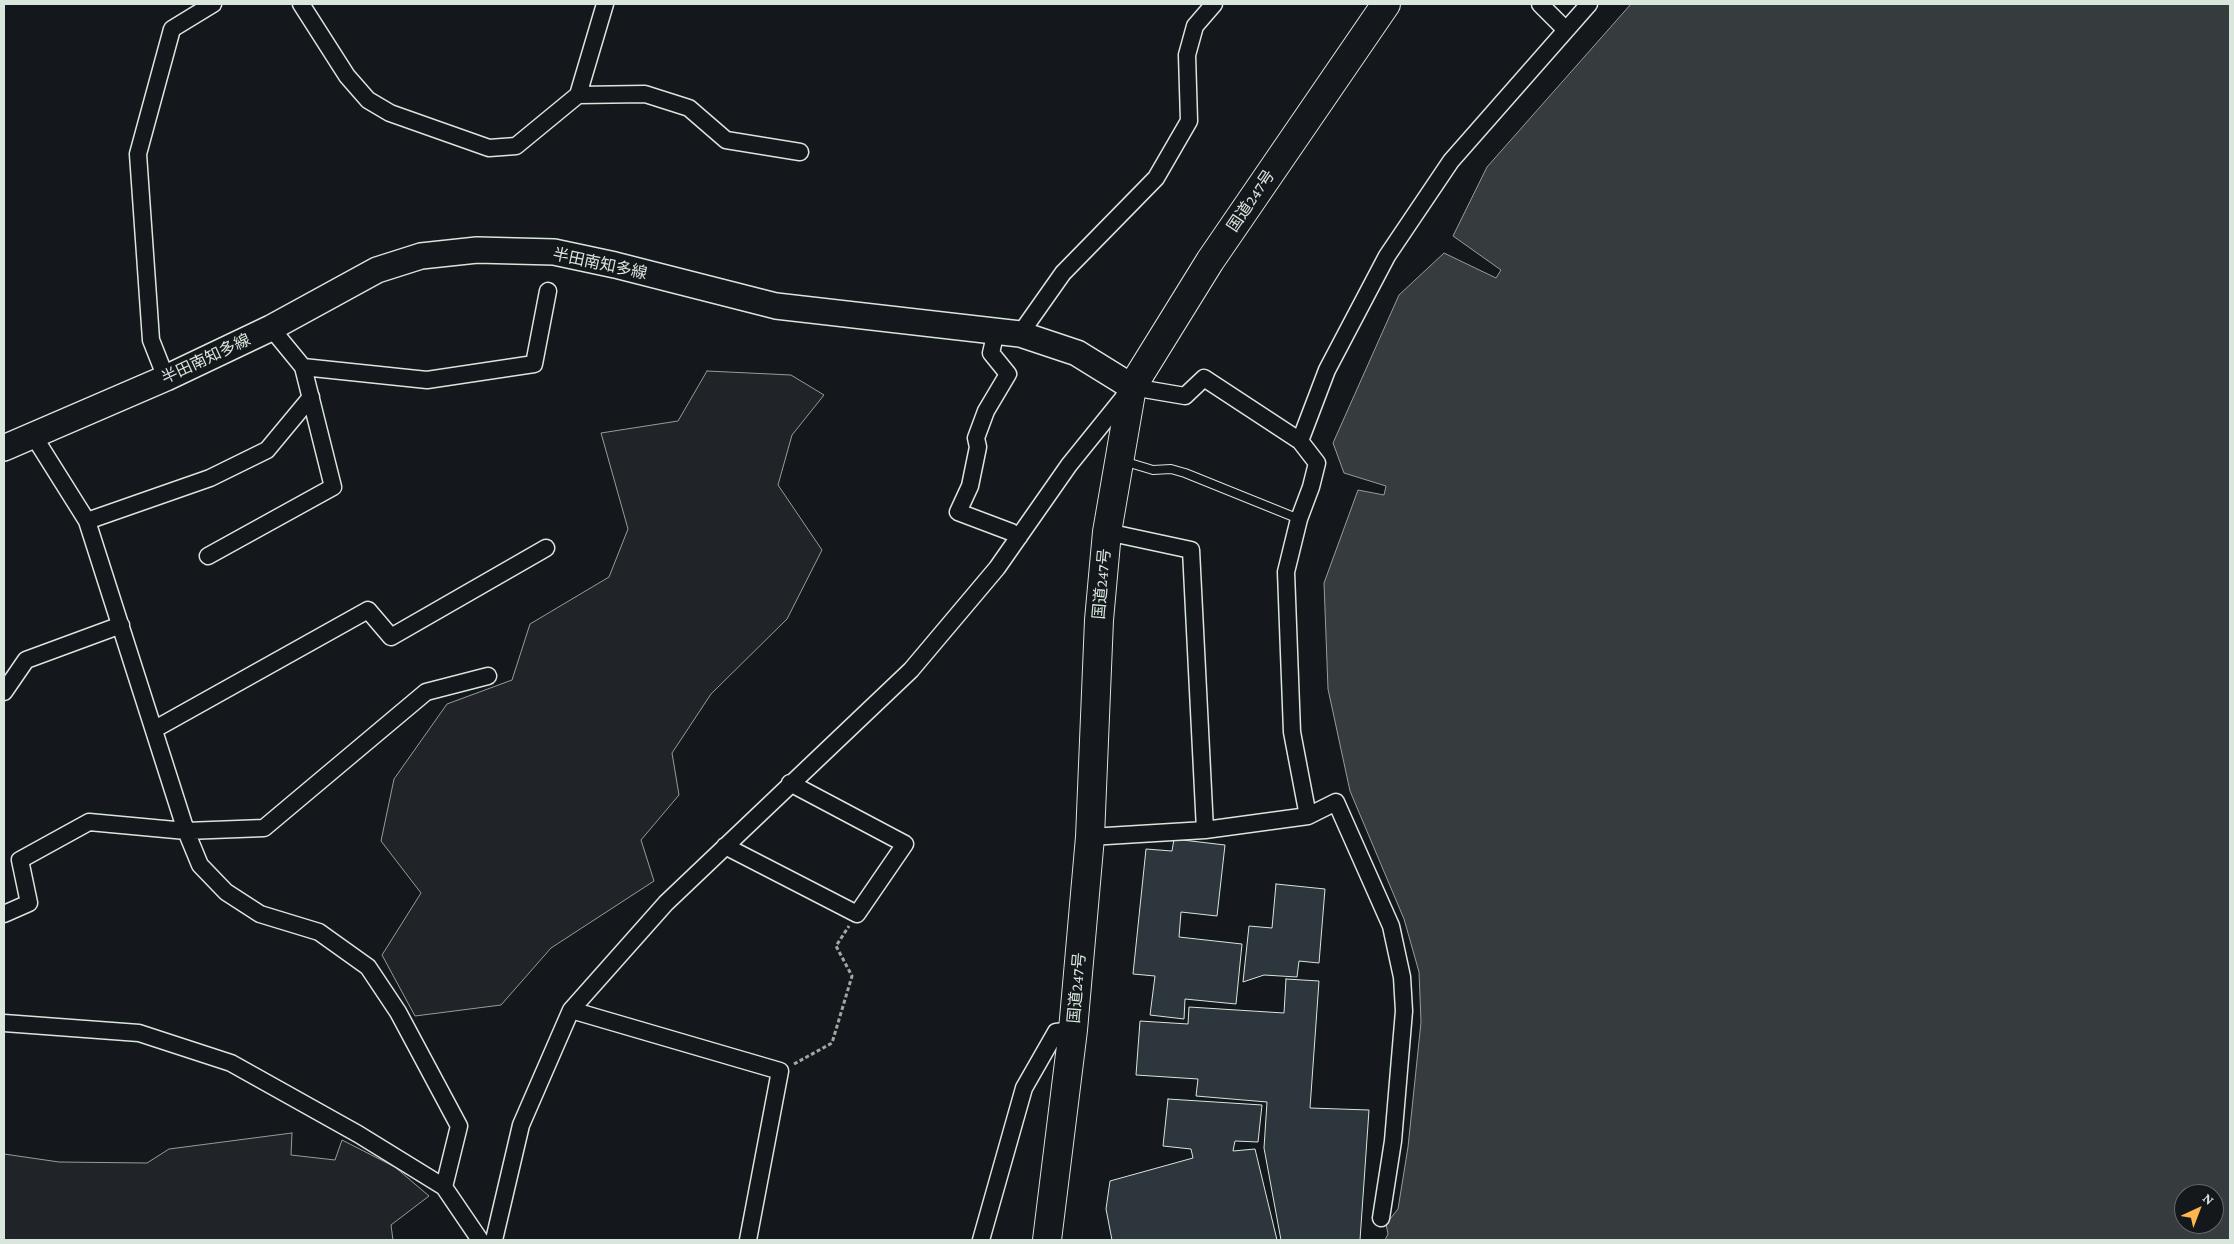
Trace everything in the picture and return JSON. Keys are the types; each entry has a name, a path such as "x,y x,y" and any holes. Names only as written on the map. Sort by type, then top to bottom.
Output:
{"highway":[{"name":"国道247号","path":"1047,1240 1073,1030 1090,837 1098,620 1107,532 1132,387 1210,261 1386,4"}],"main road":[{"name":"半田南知多線","path":"4,448 166,378 271,328 377,270 422,256 478,250 554,252 614,265 776,306 1008,332 1077,353 1132,387"}],"street":[{"path":"166,378 151,340 138,154 172,29 212,4"},
{"path":"301,4 347,76 368,100 390,113 489,148 516,146 578,95 605,4"},
{"path":"1019,537 1011,532 958,512 970,486 978,447 976,438 986,412 1008,374 991,353 1063,273 1156,178 1189,122 1187,56 1195,26 1214,4"},
{"path":"1540,4 1565,30"},
{"path":"1300,441 1327,370 1387,256 1451,161 1589,4"},
{"path":"578,95 645,94 689,108 726,140 800,152"},
{"path":"303,366 427,380 534,364 548,291"},
{"path":"208,556 333,488 303,366 271,328"},
{"path":"494,1240 521,1125 571,1010 666,903 790,783 911,670 997,568 1069,465 1132,387 1185,396 1204,378 1300,441 1317,463 1311,487 1299,519 1286,572 1292,732 1308,816"},
{"path":"87,521 210,478 267,450 311,398"},
{"path":"33,436 87,521 186,831 200,865 226,892 260,914 319,932 368,967 398,1012 459,1126 444,1187"},
{"path":"1107,532 1191,550 1205,830"},
{"path":"155,729 368,610 391,637 546,548"},
{"path":"4,692 26,660 121,625"},
{"path":"4,914 29,903 20,860 89,822 186,831 264,828 426,692 488,676"},
{"path":"725,846 857,914 905,844 790,783"},
{"path":"1090,837 1205,830 1308,816 1336,802 1391,926 1402,978 1404,1011 1393,1141 1381,1218"},
{"path":"571,1010 780,1071 748,1240"},
{"path":"4,1023 139,1033 231,1063 358,1134 444,1187 480,1240"},
{"path":"981,1240 1024,1088 1056,1032 1073,1030"}],"lane":[{"path":"1119,460 1154,470 1171,469 1185,473 1299,519"}],"path":[{"path":"780,1071 832,1043 852,976 836,946 857,914"}],"shaded area":[{"path":"1631,4 2230,4 2230,1240 1385,1240 1388,1234 1386,1224 1398,1209 1408,1147 1421,1022 1419,972 1404,919 1350,791 1328,689 1324,583 1358,490 1384,495 1386,486 1344,473 1333,443 1399,295 1444,253 1496,278 1501,270 1453,236 1487,167"},
{"path":"707,371 791,375 824,395 792,435 778,485 822,550 787,619 711,694 672,753 679,795 641,840 654,881 551,948 501,1005 415,1016 382,955 421,893 381,841 394,779 447,704 512,680 530,624 609,577 628,529 601,433 678,421"},
{"path":"292,1133 291,1155 335,1160 342,1140 395,1167 429,1196 391,1225 393,1240 4,1240 4,1154 59,1162 147,1163 169,1149"}],"building":[{"path":"1174,839 1225,845 1217,916 1181,912 1179,937 1242,944 1236,1004 1185,999 1184,1019 1150,1015 1155,976 1133,974 1146,849 1172,851"},
{"path":"1276,884 1325,889 1319,963 1299,961 1297,977 1264,975 1243,982 1249,926 1272,928"},
{"path":"1286,979 1319,981 1310,1108 1369,1110 1360,1240 1281,1240 1264,1148 1267,1102 1196,1096 1198,1079 1136,1075 1140,1021 1188,1024 1189,1007 1284,1013"},
{"path":"1168,1099 1262,1105 1258,1142 1235,1141 1233,1151 1255,1149 1277,1240 1112,1240 1106,1209 1110,1181 1193,1158 1191,1149 1163,1146"}]}
